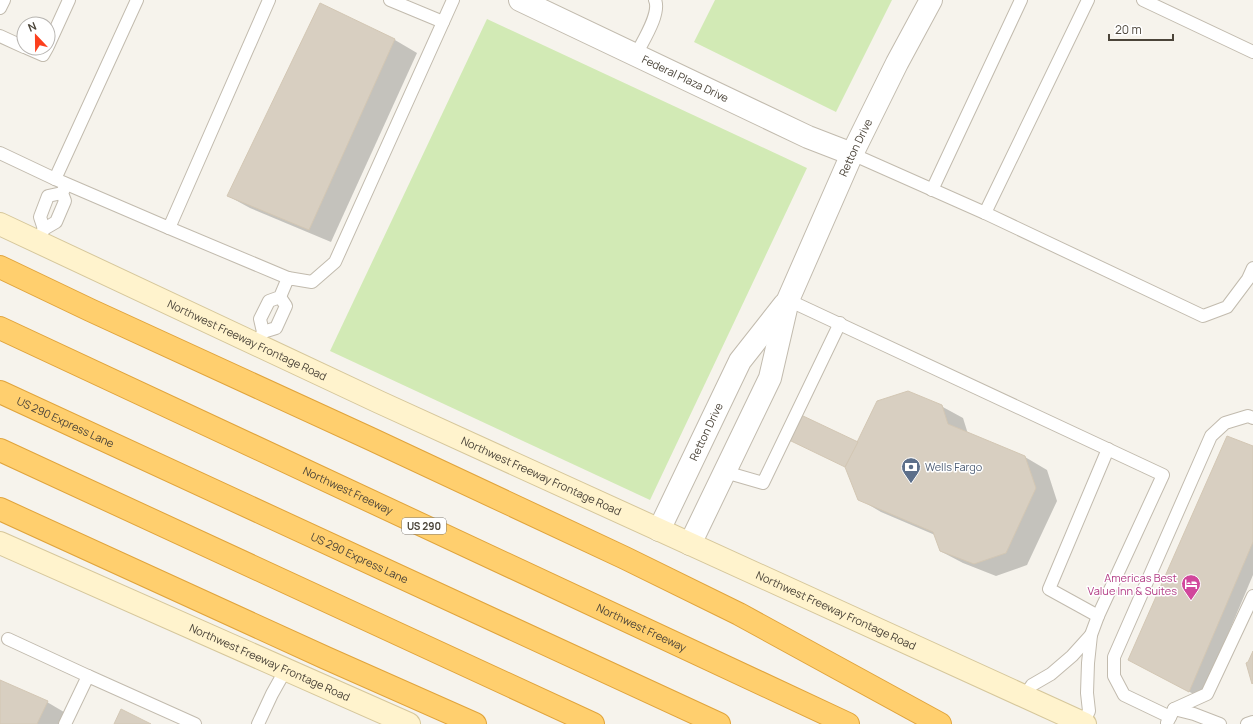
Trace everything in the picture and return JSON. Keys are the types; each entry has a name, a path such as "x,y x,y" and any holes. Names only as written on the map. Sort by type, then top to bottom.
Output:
{"highway":[{"path":"0,267 90,310 378,442 739,614 940,724"},
{"name":"Northwest Freeway","path":"0,328 848,724"},
{"name":"US 290 Express Lane","path":"0,392 719,724"},
{"path":"0,450 593,724"},
{"path":"0,509 326,658 475,724"}],"main road":[{"name":"Northwest Freeway Frontage Road","path":"0,224 41,235 260,338 379,402 1084,724"},
{"name":"Northwest Freeway Frontage Road","path":"0,543 409,724"}],"street":[{"name":"Federal Plaza Drive","path":"520,0 808,137 852,154"},
{"name":"Retton Drive","path":"690,544 770,378 788,300 852,154 897,63 931,0"},
{"name":"Retton Drive","path":"659,530 740,361 788,300"}],"lane":[{"path":"0,8 4,0"},
{"path":"56,28 69,0"},
{"path":"41,235 40,217 48,196 61,186 137,0"},
{"path":"169,228 269,0"},
{"path":"390,0 443,22"},
{"path":"0,153 61,186 169,228 288,278 312,282 335,262 453,0"},
{"path":"636,55 654,19 657,5 655,0"},
{"path":"932,190 1020,0"},
{"path":"985,213 1088,0"},
{"path":"1143,0 1253,52"},
{"path":"0,36 16,43"},
{"path":"852,154 985,213 1203,316 1227,308 1248,279 1253,268"},
{"path":"41,235 56,222 65,201 61,186"},
{"path":"260,338 260,319 269,301 280,297 288,278"},
{"path":"260,338 276,328 286,306 280,297"},
{"path":"788,300 1163,474 1098,616 1091,635 1087,693 1089,711 1084,724"},
{"path":"725,472 763,483 840,323"},
{"path":"1220,724 1194,714 1170,717 1124,695 1114,676 1114,657 1211,436 1225,423 1248,416 1253,418"},
{"path":"1098,616 1049,589 1108,449"},
{"path":"1170,717 1207,694 1253,596"},
{"path":"1024,697 1032,685 1051,674 1072,656 1091,635"},
{"path":"8,639 195,724"},
{"path":"258,724 286,669"},
{"path":"65,724 88,676"},
{"path":"1247,724 1253,722"}],"green space":[{"path":"715,0 892,0 836,112 694,42"},
{"path":"487,19 807,168 650,500 330,351"}],"building":[{"path":"320,3 395,39 309,230 227,196"},
{"path":"908,391 942,405 948,424 1025,456 1036,488 1006,553 974,564 940,551 933,532 858,500 845,467 877,401"},
{"path":"801,415 858,442 845,467 789,440"},
{"name":"Americas Best Value Inn & Suites","path":"1227,436 1253,446 1253,542 1189,692 1128,660"},
{"path":"1253,651 1252,684 1246,663 1248,662"},
{"path":"0,680 48,701 37,724 0,724"},
{"path":"121,709 151,724 114,724"}],"place":[{"name":"Wells Fargo","path":"911,484"},
{"name":"Americas Best Value Inn & Suites","path":"1191,601"}]}
